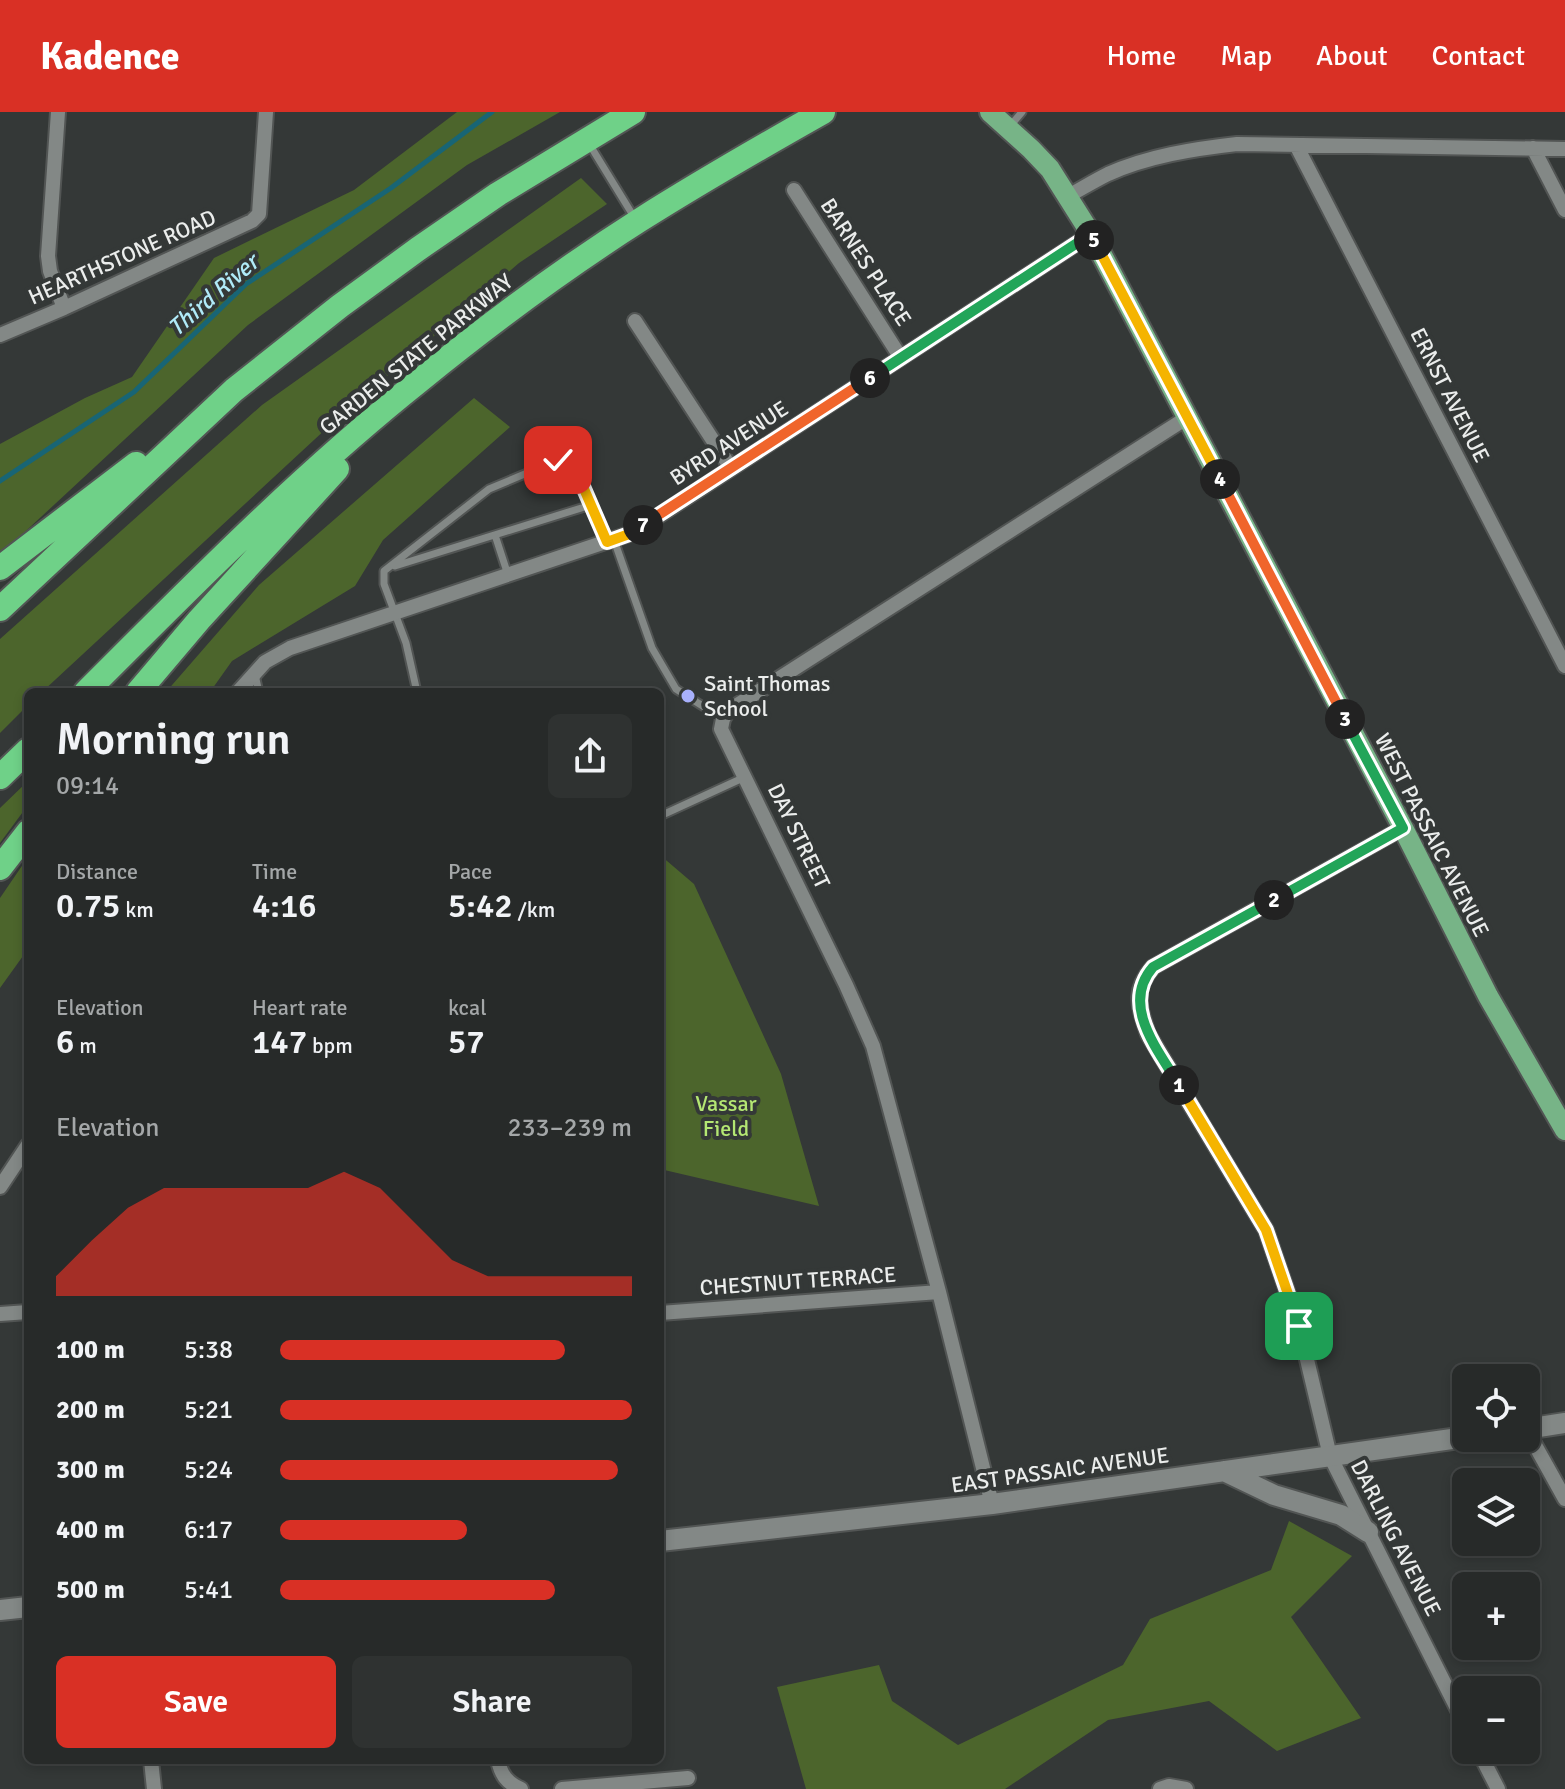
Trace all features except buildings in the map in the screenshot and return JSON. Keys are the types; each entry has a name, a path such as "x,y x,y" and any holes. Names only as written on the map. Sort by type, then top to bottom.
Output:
{"highway":[{"path":"0,568 418,249 498,194 633,112"},
{"name":"GARDEN STATE PARKWAY","path":"90,688 219,559 317,468 417,382 523,300 637,222 823,112"},
{"path":"141,688 199,620 417,382"},
{"path":"0,609 234,390"},
{"path":"0,777 24,754"},
{"path":"0,868 24,837"}],"main road":[{"name":"WEST PASSAIC AVENUE","path":"990,112 1015,120 1091,234 1488,996 1563,1123"},
{"path":"1540,1427 1565,1423"},
{"name":"EAST PASSAIC AVENUE","path":"664,1541 992,1504 1452,1439"},
{"path":"1224,1471 1274,1495 1341,1515 1368,1532"},
{"path":"0,1610 24,1607"}],"street":[{"path":"58,112 48,256 50,271 64,308"},
{"name":"HEARTHSTONE ROAD","path":"0,335 252,221 259,214 266,112"},
{"path":"1068,196 1109,174 1147,160 1193,149 1237,144 1565,149"},
{"name":"ERNST AVENUE","path":"1296,145 1565,666"},
{"path":"1533,148 1565,210"},
{"name":"BARNES PLACE","path":"794,190 901,358"},
{"name":"BYRD AVENUE","path":"241,688 265,662 290,648 632,533 1091,234"},
{"path":"635,321 731,468"},
{"path":"723,719 728,711 1188,417"},
{"name":"DAY STREET","path":"723,719 721,729 840,971 873,1046 992,1504"},
{"name":"DARLING AVENUE","path":"1403,828 1153,967 1144,978 1139,995 1148,1034 1266,1230 1299,1326 1330,1456 1452,1698"},
{"path":"0,1187 24,1151"},
{"name":"CHESTNUT TERRACE","path":"664,1313 939,1292"},
{"path":"0,1314 24,1312"},
{"path":"1539,1452 1565,1499"},
{"path":"151,1764 154,1789"},
{"path":"499,1764 508,1782 521,1789"},
{"path":"1485,1764 1498,1789"},
{"path":"562,1789 688,1778"},
{"path":"1160,1789 1169,1786 1186,1789"}],"lane":[{"path":"586,139 637,222"},
{"path":"416,688 406,643 383,577 384,571 489,489 558,460 566,462 578,475 611,541 652,648 676,689 723,719"},
{"path":"389,568 591,505"},
{"path":"495,535 508,575"},
{"path":"254,673 258,688"},
{"path":"664,814 745,777"}],"green space":[{"path":"457,112 560,112 467,165 248,325 0,555 0,444 85,398 132,377 214,258 354,190"},
{"path":"581,178 607,204 519,263 328,427 46,688 24,688 24,709 0,733 0,639 262,405"},
{"path":"474,398 510,427 383,540 355,586 232,661 213,688 169,688 259,585"},
{"path":"24,785 24,810 0,843 0,808"},
{"name":"Vassar Field","path":"664,858 694,884 781,1074 819,1206 664,1170"},
{"path":"24,863 24,955 0,988 0,898"},
{"path":"1289,1521 1352,1556 1291,1617 1361,1718 1277,1751 1209,1701 1108,1720 1005,1789 806,1789 777,1687 879,1665 892,1701 958,1745 1123,1665 1150,1619 1271,1570"}],"waterway":[{"name":"Third River","path":"0,481 134,392 246,284 391,188 492,112"}],"place":[{"name":"Saint Thomas School","path":"688,696"}],"route":[{"path":"558,460 566,462 578,475 607,542 632,533 1091,234 1403,828 1153,967 1144,978 1139,995 1148,1034 1266,1230 1299,1326"}]}
